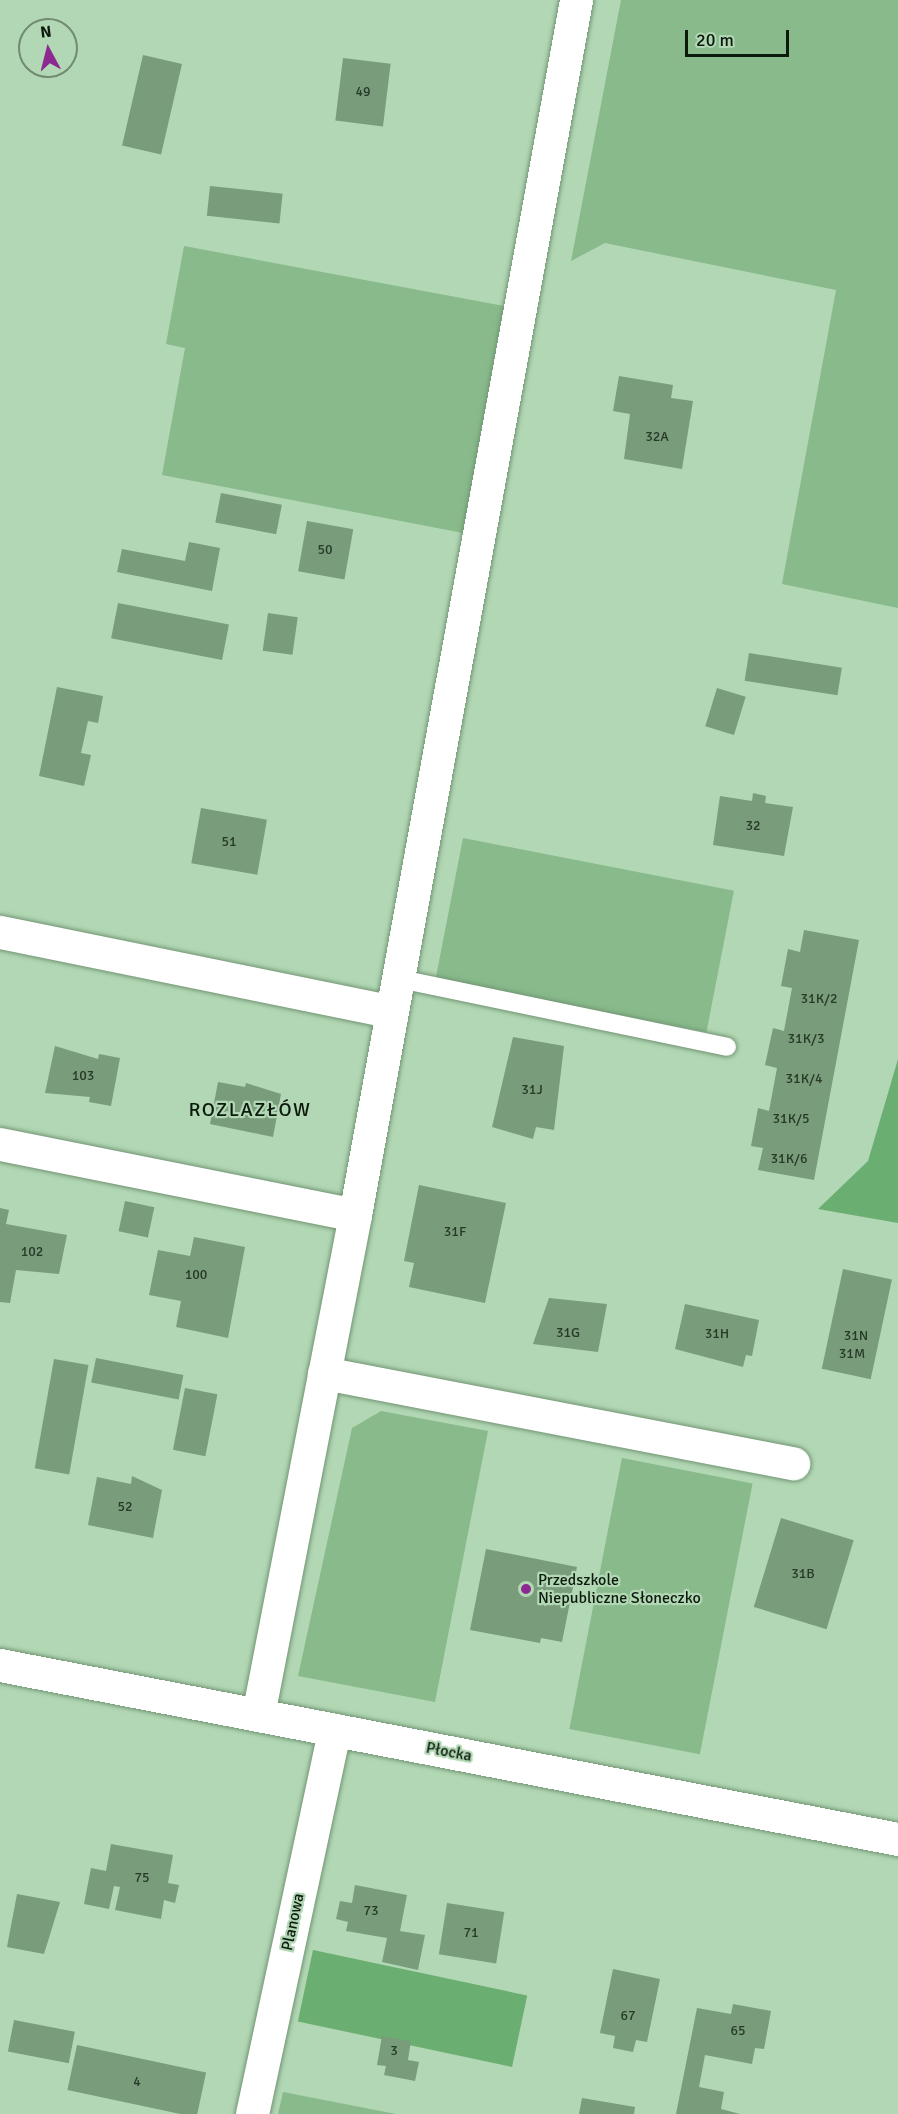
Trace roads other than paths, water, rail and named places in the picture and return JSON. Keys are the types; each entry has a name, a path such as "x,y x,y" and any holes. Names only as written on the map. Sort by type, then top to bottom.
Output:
{"street":[{"path":"258,1715 355,1215 395,978 576,0"},
{"path":"0,932 389,1011"},
{"path":"0,1144 355,1215"},
{"path":"324,1373 793,1463"},
{"name":"Płocka","path":"0,1665 898,1839"},
{"name":"Planowa","path":"252,2114 334,1730"}],"lane":[{"path":"395,978 727,1047"}],"place":[{"name":"Przedszkole Niepubliczne Słoneczko","path":"526,1589"}],"district":[{"name":"ROZLAZŁÓW","path":"250,1109"}]}
